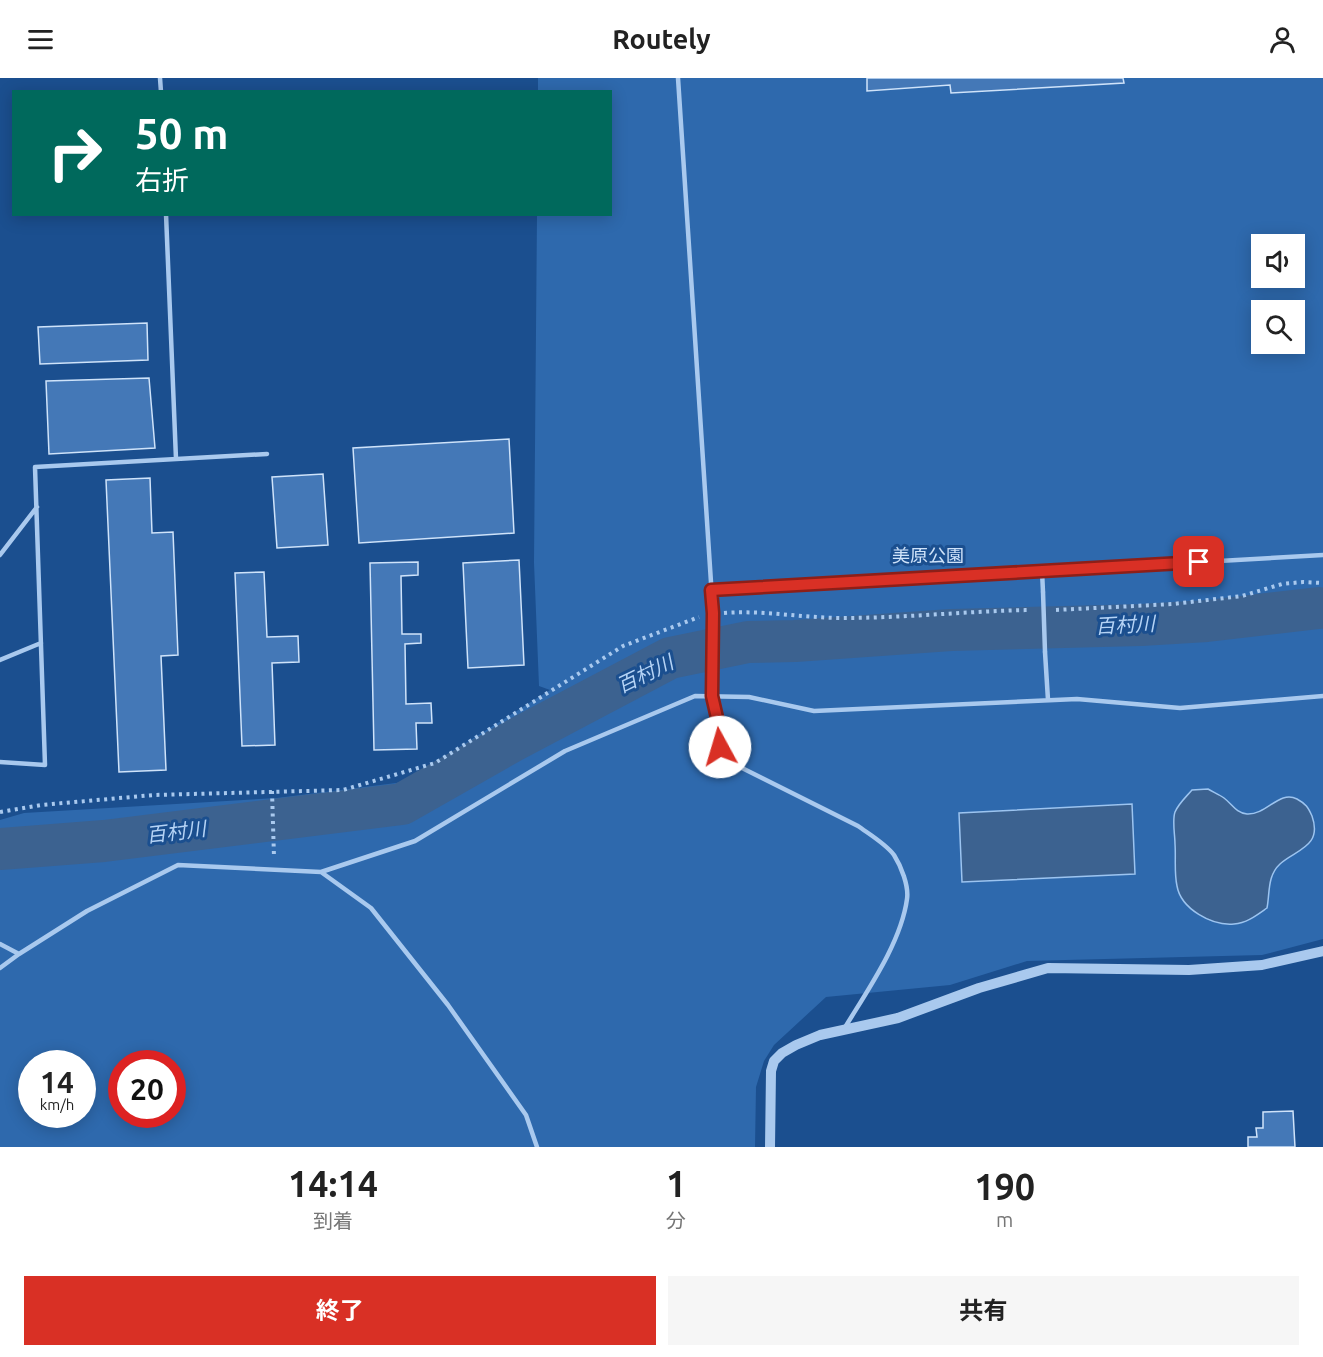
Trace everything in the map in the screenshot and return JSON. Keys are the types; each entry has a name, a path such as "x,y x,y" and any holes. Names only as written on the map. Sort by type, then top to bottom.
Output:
{"street":[{"path":"770,1147 771,1071 774,1061 796,1045 820,1035 898,1018 979,988 1048,968 1200,969 1262,965 1323,951"}],"lane":[{"path":"678,78 713,613 712,696 718,722 720,747 740,766 858,826 893,854 903,874 908,897 901,924 889,951 843,1030"},
{"path":"166,216 176,459"},
{"path":"0,762 45,765 35,467 267,454"},
{"path":"0,555 37,507"},
{"path":"711,590 1323,555"},
{"path":"1042,571 1048,700"},
{"path":"0,660 41,643"},
{"path":"0,968 87,911 178,865 321,872 415,840 565,751 694,696 749,697 813,711 1077,699 1180,708 1323,696"},
{"path":"321,872 371,908 448,1005 526,1115 537,1147"},
{"path":"0,944 19,954"}],"path":[{"path":"1048,610 1173,604 1242,596 1282,584 1323,583"},
{"path":"0,812 41,805 154,795 344,790 435,763 623,646 679,623 713,613 754,610 844,618 1036,610"},
{"path":"272,791 273,856"}],"green space":[{"name":"美原公園","path":"538,78 1323,78 1323,939 1262,955 1027,961 950,985 826,997 774,1045 764,1061 756,1087 755,1147 0,1147 0,820 24,813 277,798 404,782 550,690 539,686 534,563 537,216 612,216 612,90 538,90"}],"shaded area":[{"path":"1208,789 1243,813 1261,811 1279,800 1291,797 1305,804 1312,816 1314,835 1306,846 1286,859 1276,869 1271,879 1267,908 1239,923 1225,924 1207,919 1184,902 1177,886 1174,815 1192,790"},
{"path":"1132,804 1135,874 962,882 959,813"}],"building":[{"path":"867,78 1123,78 1124,83 951,93 950,85 867,91"},
{"path":"147,323 148,360 40,364 38,327"},
{"path":"149,378 155,448 49,454 46,381"},
{"path":"509,439 514,533 359,543 353,448"},
{"path":"323,474 328,545 277,548 272,477"},
{"path":"150,478 152,533 173,532 178,655 161,656 166,770 119,772 106,480"},
{"path":"519,560 524,665 468,668 463,563"},
{"path":"418,562 418,575 401,576 402,634 421,634 421,643 405,644 406,704 431,703 432,723 416,723 417,749 374,750 370,563"},
{"path":"264,572 267,637 298,636 299,662 272,663 275,745 242,746 235,573"},
{"path":"1293,1111 1295,1147 1248,1147 1248,1137 1257,1137 1256,1128 1263,1128 1263,1112"}],"waterway":[{"name":"百村川","path":"0,849 104,841 402,804 511,742 670,658 748,642 951,630 1141,625 1207,621 1319,608"}],"route":[{"path":"720,747 718,722 712,696 711,590 1199,562"}]}
